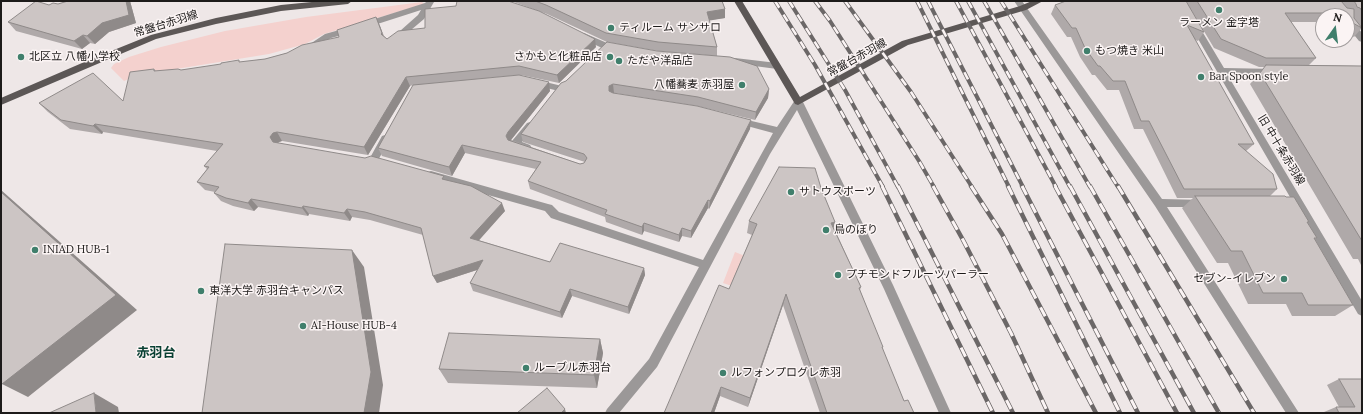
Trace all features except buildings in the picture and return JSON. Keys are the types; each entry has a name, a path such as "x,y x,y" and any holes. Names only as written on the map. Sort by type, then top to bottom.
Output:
{"main road":[{"name":"常盤台赤羽線","path":"1,102 92,62 154,37 230,18 281,8 348,1"},
{"path":"738,1 798,102"},
{"name":"常盤台赤羽線","path":"798,102 905,43 1021,4 1039,1"}],"street":[{"name":"旧 中十条赤羽線","path":"1180,1 1361,309"},
{"path":"390,43 421,17 430,3"},
{"path":"300,51 328,36 430,3"},
{"path":"1021,4 1159,203 1293,413"},
{"path":"1355,30 1362,39"},
{"path":"578,33 603,48 628,50"},
{"path":"728,61 777,66"},
{"path":"1220,71 1284,71"},
{"path":"528,81 556,91 568,82"},
{"path":"611,413 653,362 767,151 798,102"},
{"path":"798,102 889,288 944,413"},
{"path":"728,118 779,131"},
{"path":"535,119 515,144 538,151"},
{"path":"374,159 390,131"},
{"path":"363,160 370,161 374,159 386,162"},
{"path":"421,172 548,208 555,215 705,265"},
{"path":"1159,203 1214,203"},
{"path":"1283,203 1299,203"}],"shaded area":[{"path":"422,2 424,4 324,34 305,44 269,54 139,75 124,81 111,68 114,64 129,57 161,47 225,31 306,17"},
{"path":"735,252 745,256 782,303 723,283"}],"railway":[{"path":"775,1 815,65 883,187"},
{"path":"789,1 845,90 898,187"},
{"path":"815,1 830,21 934,187"},
{"path":"845,1 911,92 972,187"},
{"path":"917,1 1009,187"},
{"path":"928,1 1023,187"},
{"path":"956,1 1056,187"},
{"path":"968,1 1070,187"},
{"path":"984,1 1090,187"},
{"path":"1001,1 1118,187"},
{"path":"882,186 993,413"},
{"path":"898,186 1013,413"},
{"path":"933,186 1011,333 1048,413"},
{"path":"971,186 1002,234 1096,413"},
{"path":"1008,186 1120,413"},
{"path":"1022,186 1138,413"},
{"path":"1055,186 1177,413"},
{"path":"1070,186 1194,413"},
{"path":"1090,186 1219,413"},
{"path":"1118,186 1254,413"}],"place":[{"name":"ラーメン 金字塔","path":"1219,10"},
{"name":"ティルーム サンサロ","path":"611,28"},
{"name":"もつ焼き 米山","path":"1087,51"},
{"name":"北区立 八幡小学校","path":"21,57"},
{"name":"さかもと化粧品店","path":"610,57"},
{"name":"ただや洋品店","path":"619,61"},
{"name":"Bar Spoon style","path":"1201,77"},
{"name":"八幡蕎麦 赤羽屋","path":"742,85"},
{"name":"サトウスポーツ","path":"791,192"},
{"name":"鳥のぼり","path":"826,230"},
{"name":"INIAD HUB-1","path":"35,250"},
{"name":"プチモンドフルーツパーラー","path":"838,275"},
{"name":"セブン-イレブン","path":"1284,279"},
{"name":"東洋大学 赤羽台キャンパス","path":"201,291"},
{"name":"AI-House HUB-4","path":"303,326"},
{"name":"ルーブル赤羽台","path":"526,368"},
{"name":"ルフォンプログレ赤羽","path":"723,373"}],"district":[{"name":"赤羽台","path":"156,353"}]}
